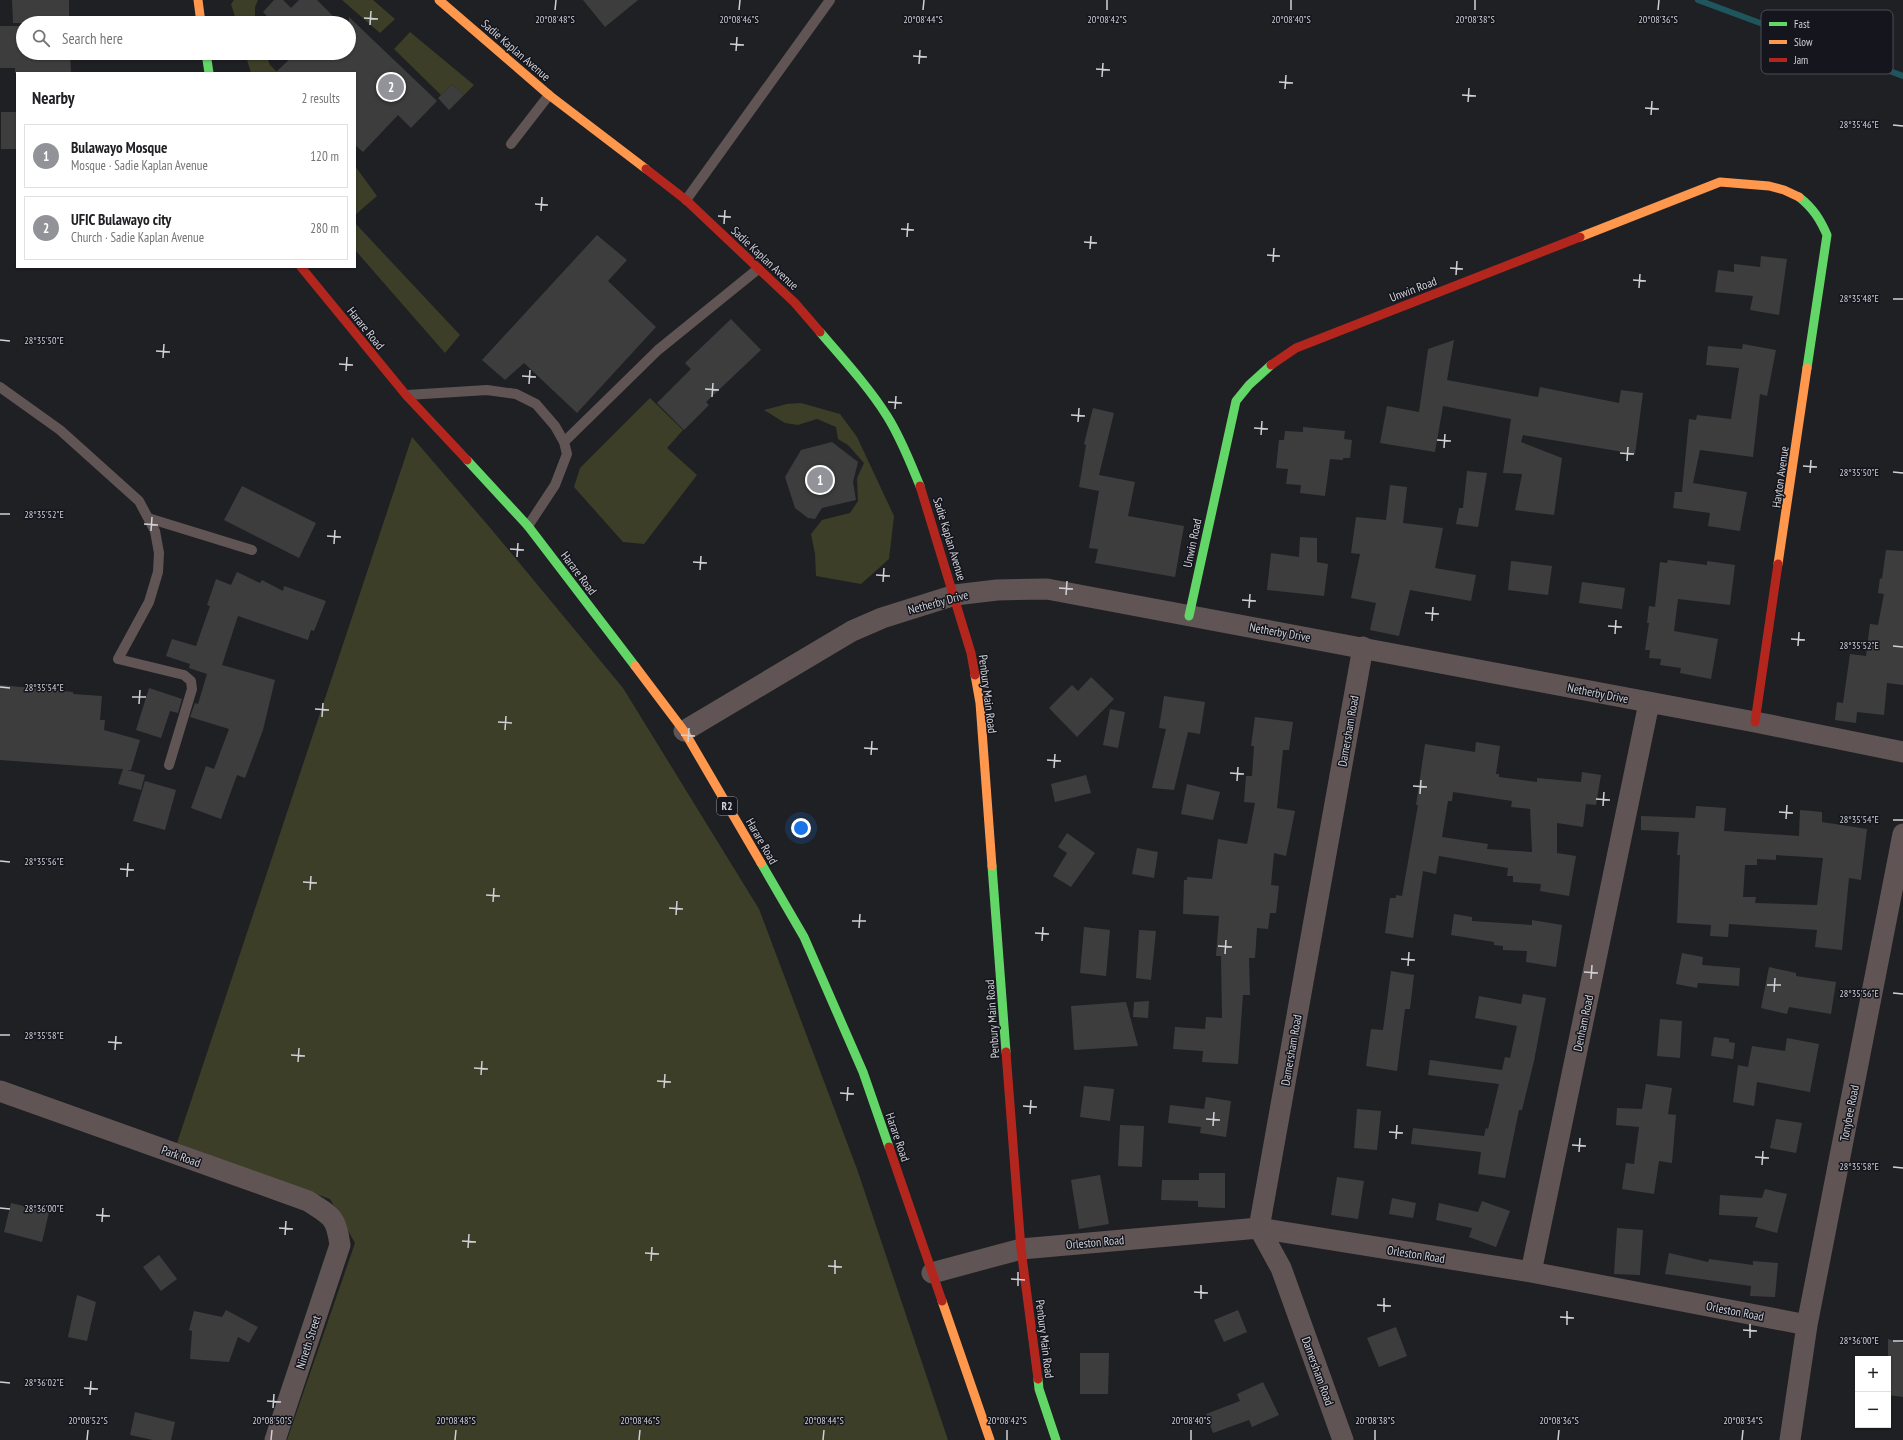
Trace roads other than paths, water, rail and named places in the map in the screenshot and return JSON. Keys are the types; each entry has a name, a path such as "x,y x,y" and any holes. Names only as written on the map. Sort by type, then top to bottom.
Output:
{"main road":[{"path":"198,0 200,16"},
{"name":"Sadie Kaplan Avenue","path":"439,0 549,95 686,200 795,303 856,374 887,416 903,445 924,496 955,595"},
{"path":"207,60 209,72"},
{"name":"Unwin Road","path":"1189,616 1236,401 1248,384 1273,362 1296,348 1720,182 1761,184 1792,192 1812,208 1822,221 1826,235"},
{"name":"Hayton Avenue","path":"1755,722 1821,282 1826,235"},
{"name":"Harare Road","path":"302,268 406,395 528,526 684,731 804,937 863,1072 990,1440"},
{"name":"Penbury Main Road","path":"955,595 971,653 980,703 1021,1249 1039,1389 1056,1440"}],"street":[{"name":"Netherby Drive","path":"684,731 852,631 882,618 955,595 997,590 1047,589 1363,647 1903,752"},
{"name":"Damersham Road","path":"1343,1440 1281,1268 1259,1228 1363,647"},
{"name":"Denham Road","path":"1531,1272 1649,703"},
{"name":"Tonybee Road","path":"1790,1440 1807,1325 1903,834"},
{"name":"Park Road","path":"0,1091 308,1201 333,1218 337,1228 340,1245"},
{"name":"Orleston Road","path":"932,1272 1021,1249 1259,1228 1531,1272 1807,1325"},
{"name":"Nineth Street","path":"275,1440 340,1245"}],"lane":[{"path":"686,200 830,0"},
{"path":"511,144 549,95"},
{"path":"564,442 658,350 758,269"},
{"path":"0,387 60,430 139,501 155,531 159,553 158,572 149,602 118,659 184,675 191,681 192,689 168,765"},
{"path":"406,395 487,390 516,394 536,404 555,426 564,442 567,454 555,485 528,526"},
{"path":"148,518 252,550"}],"waterway":[{"path":"1698,0 1761,23"},
{"path":"1893,72 1903,76"}],"place":[{"name":"UFIC Bulawayo city","path":"391,87"},
{"name":"Bulawayo Mosque","path":"820,480"}]}
